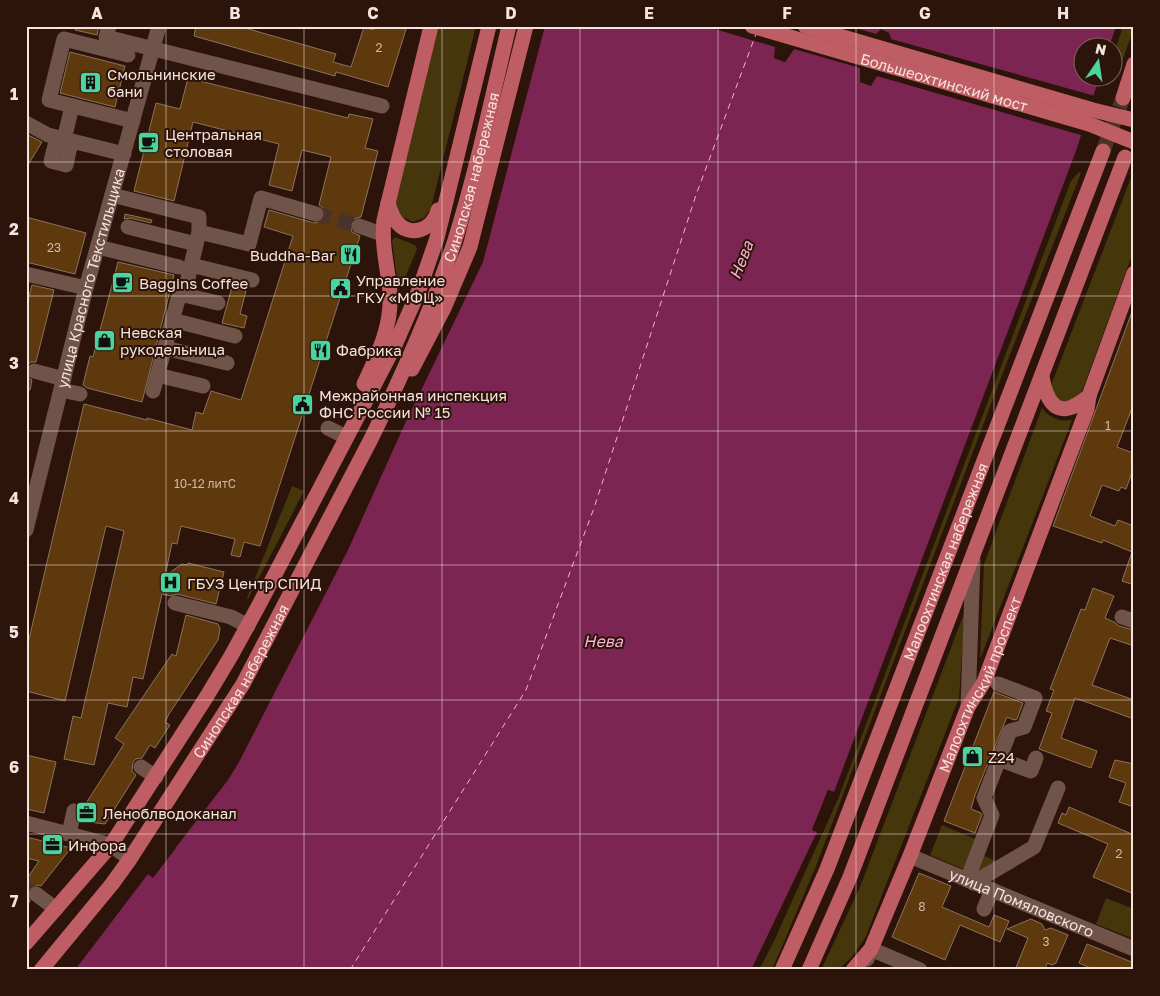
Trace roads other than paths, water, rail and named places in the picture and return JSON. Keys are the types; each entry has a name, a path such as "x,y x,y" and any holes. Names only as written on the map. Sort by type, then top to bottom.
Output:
{"main road":[{"path":"360,410 362,388 382,345 390,309 385,294 382,234 431,26"},
{"name":"Синопская набережная","path":"26,943 111,845 156,777 231,656 395,345 419,290 437,238 489,26"},
{"name":"Синопская набережная","path":"41,970 112,884 130,859 242,684 371,439 428,312 454,241 466,201 509,26"},
{"path":"398,382 413,368 427,344 470,247 526,26"},
{"name":"Большеохтинский мост","path":"752,26 1089,124 1134,142"},
{"name":"Большеохтинский мост","path":"805,26 1093,110 1134,120"},
{"path":"1123,98 1134,64"},
{"name":"Малоохтинская набережная","path":"782,970 830,860 1103,151"},
{"name":"Малоохтинская набережная","path":"809,970 850,878 1125,157"},
{"path":"388,203 396,223 414,231 423,229 432,224 443,190 451,177"},
{"name":"Малоохтинский проспект","path":"871,949 910,856 968,707 984,682 1087,409 1089,396 1134,273"},
{"path":"1042,377 1047,397 1057,407 1072,408 1089,396"},
{"path":"853,970 871,949"}],"street":[{"name":"улица Красного Текстильщика","path":"26,530 28,515 98,247 97,224 112,195 160,26"},
{"path":"106,38 128,55"},
{"path":"133,121 49,100 64,39 106,38 382,106"},
{"path":"64,140 72,106"},
{"path":"26,123 48,135 124,154"},
{"path":"112,195 199,217 198,238 185,266 184,294 178,299 153,391"},
{"path":"128,228 249,244 261,198 316,214"},
{"path":"359,226 382,234"},
{"path":"98,247 252,280"},
{"path":"27,279 86,288"},
{"path":"184,294 218,303"},
{"path":"172,320 235,336"},
{"path":"164,348 227,363"},
{"path":"34,371 80,394"},
{"path":"157,376 203,386"},
{"path":"328,428 346,437"},
{"path":"968,707 973,558"},
{"path":"175,603 231,617 248,626"},
{"path":"970,881 992,815 984,798 1010,731 1024,727 1035,698 998,684"},
{"path":"999,759 1031,771 1036,758"},
{"path":"140,767 156,777"},
{"path":"970,881 1034,847 1058,788"},
{"path":"69,834 74,810"},
{"path":"26,823 111,845 130,859"},
{"name":"улица Помяловского","path":"910,856 1134,949"},
{"path":"984,909 992,890"},
{"path":"36,894 56,909"},
{"path":"871,949 920,970"},
{"name":"Малоохтинский проспект","path":"862,970 871,949"}],"water":[{"name":"Нева","path":"545,26 784,26 774,58 785,62 794,49 799,26 1116,26 1112,38 1072,38 1072,88 1096,88 1077,148 834,792 828,790 812,830 817,832 751,970 75,970 148,874 153,877 228,780 239,762 348,550 403,428 483,262","holes":["881,29 889,33 891,39 871,85 860,82 860,68"]}],"tunnel":[{"path":"1103,151 1123,98"},
{"path":"316,214 359,226"},
{"path":"26,889 36,894"}],"place":[{"name":"Смольнинские бани","path":"91,83"},
{"name":"Центральная столовая","path":"149,143"},
{"name":"Buddha-Bar","path":"351,255"},
{"name":"Baggins Coffee","path":"123,283"},
{"name":"Управление ГКУ «МФЦ»","path":"340,289"},
{"name":"Невская рукодельница","path":"104,341"},
{"name":"Фабрика","path":"320,350"},
{"name":"Межрайонная инспекция ФНС России № 15","path":"303,404"},
{"name":"ГБУЗ Центр СПИД","path":"171,583"},
{"name":"Z24","path":"972,757"},
{"name":"Леноблводоканал","path":"87,813"},
{"name":"Инфора","path":"52,845"}]}
